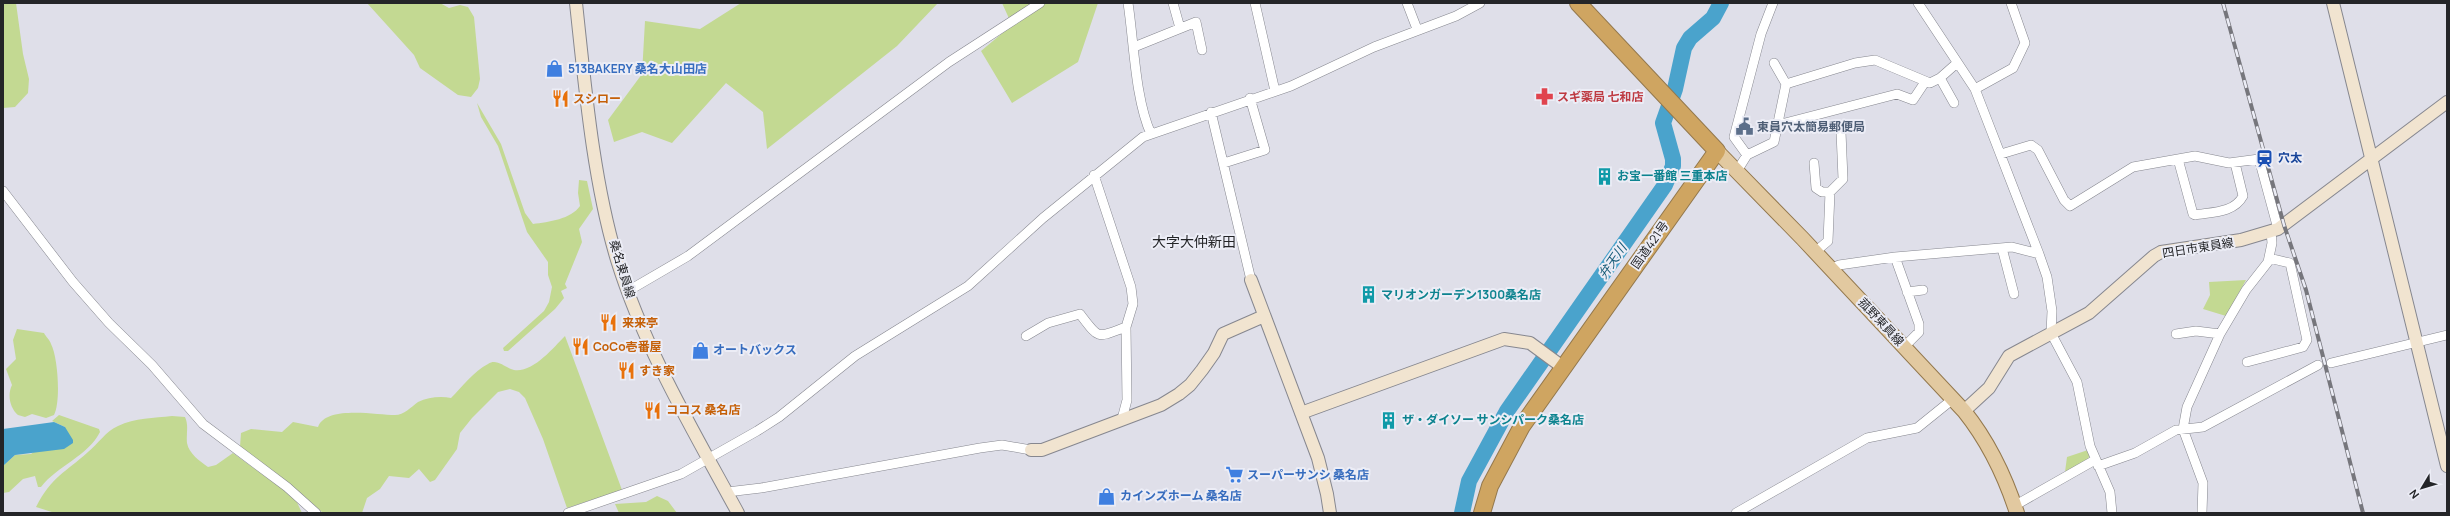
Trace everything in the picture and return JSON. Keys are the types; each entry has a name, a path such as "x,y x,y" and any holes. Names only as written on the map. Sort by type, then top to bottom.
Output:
{"highway":[{"path":"1578,3 1717,151"},
{"name":"国道421号","path":"1482,513 1490,486 1500,464 1558,364 1717,151"}],"main road":[{"name":"菰野東員線","path":"1717,151 1815,252 1964,411 1978,430 1997,462 2016,509"}],"street":[{"name":"桑名東員線","path":"576,3 598,176 617,258 628,291 667,383 738,513"},
{"path":"628,291 688,256 949,62 1040,3"},
{"path":"1128,3 1145,116 1151,134"},
{"path":"1173,3 1180,28"},
{"path":"1255,3 1275,91"},
{"path":"1407,3 1417,28"},
{"path":"568,513 658,483 710,460 779,417 855,356 968,286 1094,175 1135,142 1151,134 1211,112 1275,91 1417,28 1456,16 1480,3"},
{"path":"1747,155 1734,137 1762,34 1773,3"},
{"path":"1918,3 1975,89 2001,154 2047,277 2052,311 2051,333 2077,382 2096,463 2110,492 2112,513"},
{"path":"1975,89 2013,68 2026,43 2011,3"},
{"path":"2333,3 2447,466"},
{"path":"1134,46 1196,22 1202,50"},
{"path":"1786,84 1855,63 1875,60 1930,83 1940,78 1957,63"},
{"path":"1736,171 1747,155 1774,142 1786,84 1774,64"},
{"path":"1940,78 1954,103"},
{"path":"1778,125 1897,94 1913,100 1925,82"},
{"path":"1224,163 1265,150 1250,98"},
{"name":"四日市東員線","path":"1964,411 1989,388 2009,356 2089,313 2143,264 2161,252 2241,240 2274,230 2372,159 2447,102"},
{"path":"1211,112 1251,280 1324,477 1330,513"},
{"path":"1815,252 1828,241 1830,192 1843,179 1841,132"},
{"path":"2001,154 2031,145 2038,150 2046,161 2064,200 2070,206 2134,167 2205,156 2235,163 2259,159 2274,230 2268,262 2246,290 2220,334 2187,407 2183,429 2203,483 2202,513"},
{"path":"2178,159 2192,214 2195,215 2233,208 2240,202 2243,196 2235,163"},
{"path":"1814,163 1816,188 1822,192 1830,192"},
{"path":"1094,175 1131,287 1133,304 1126,327 1127,400 1122,419"},
{"path":"3,191 73,282 109,323 152,366 203,424 286,487 316,513"},
{"path":"1831,269 1839,265 1895,257 2012,246 2039,254"},
{"path":"2002,248 2014,294"},
{"path":"1895,257 1916,316 1919,332 1904,347"},
{"path":"2248,362 2303,347 2307,340 2290,263 2269,258"},
{"path":"1907,292 1923,290"},
{"path":"1026,336 1048,323 1080,314 1096,335 1102,336 1126,327"},
{"path":"727,492 761,488 1002,445 1031,450 1042,450 1161,404 1179,394 1190,385 1202,370 1214,353 1223,334 1264,316"},
{"path":"2176,334 2196,331 2220,334"},
{"path":"2331,363 2447,335"},
{"path":"1301,413 1498,340 1521,340 1537,348 1558,364"},
{"path":"2016,509 2096,463 2121,460 2176,430 2203,427 2318,365"},
{"path":"1736,513 1867,438 1917,428 1953,399"}],"green space":[{"path":"3,3 16,3 23,54 29,79 28,93 15,107 3,108"},
{"path":"367,3 440,3 449,8 460,5 468,7 474,17 480,79 478,88 471,97 458,95 420,68 414,55"},
{"path":"741,3 938,3 897,46 767,149 763,112 726,83 672,143 642,132 614,142 608,120 642,74 645,21 700,29"},
{"path":"1002,3 1031,3 1028,7 1039,3 1098,3 1078,62 1012,103 981,51 1012,25"},
{"path":"477,103 501,144 525,213 533,224 559,219 576,210 580,206 578,193 579,180 587,181 593,209 579,229 582,242 565,284 567,288 561,291 564,298 555,309 508,351 504,351 503,348 544,311 549,302 552,287 548,275 548,262 527,232 498,146 481,117"},
{"path":"2246,280 2226,316 2203,309 2210,295 2209,282"},
{"path":"17,329 44,333 50,343 55,359 58,380 56,409 54,415 46,418 32,414 25,417 18,415 11,405 10,389 12,385 6,369 16,359 13,340"},
{"path":"565,336 622,490 567,508 543,439 525,398 519,392 510,389 498,392 472,418 460,433 457,449 435,480 430,482 419,469 409,478 389,476 380,489 367,498 362,513 323,513 290,484 240,447 241,433 251,429 282,432 293,422 318,427 323,420 331,416 341,414 364,413 398,415 418,402 426,399 439,397 451,398 473,375 491,362 498,363 514,370 528,368 549,353"},
{"path":"59,415 99,429 100,432 88,448 55,473 41,487 38,487 35,476 23,479 9,492 3,493 3,466 15,455 31,454 65,427 52,421"},
{"path":"172,416 185,417 187,423 188,447 195,457 205,465 208,467 216,465 233,453 295,498 302,513 55,513 36,507 53,482 114,428 124,423 138,420"},
{"path":"2088,450 2090,454 2088,459 2065,472 2067,457"},
{"path":"657,496 668,501 677,513 619,513 615,504 646,502"}],"water":[{"path":"54,422 65,427 73,440 73,443 64,449 15,455 3,466 3,429"}],"waterway":[{"name":"弁天川","path":"1462,513 1469,481 1507,411 1665,185 1673,166 1673,159 1663,123 1675,89 1684,48 1690,38 1713,18 1721,3"}],"railway":[{"path":"2223,3 2284,225 2306,290 2363,513"}],"place":[{"name":"513BAKERY 桑名大山田店","path":"555,69"},
{"name":"スギ薬局 七和店","path":"1544,97"},
{"name":"スシロー","path":"560,99"},
{"name":"東員穴太簡易郵便局","path":"1744,127"},
{"name":"穴太","path":"2265,158"},
{"name":"お宝一番館 三重本店","path":"1604,176"},
{"name":"マリオンガーデン1300桑名店","path":"1368,295"},
{"name":"来来亭","path":"609,323"},
{"name":"CoCo壱番屋","path":"580,347"},
{"name":"オートバックス","path":"700,350"},
{"name":"すき家","path":"626,371"},
{"name":"ココス 桑名店","path":"653,410"},
{"name":"ザ・ダイソー サンシパーク桑名店","path":"1389,420"},
{"name":"スーパーサンシ 桑名店","path":"1234,475"},
{"name":"カインズホーム 桑名店","path":"1107,496"}],"district":[{"name":"大字大仲新田","path":"1194,242"}]}
